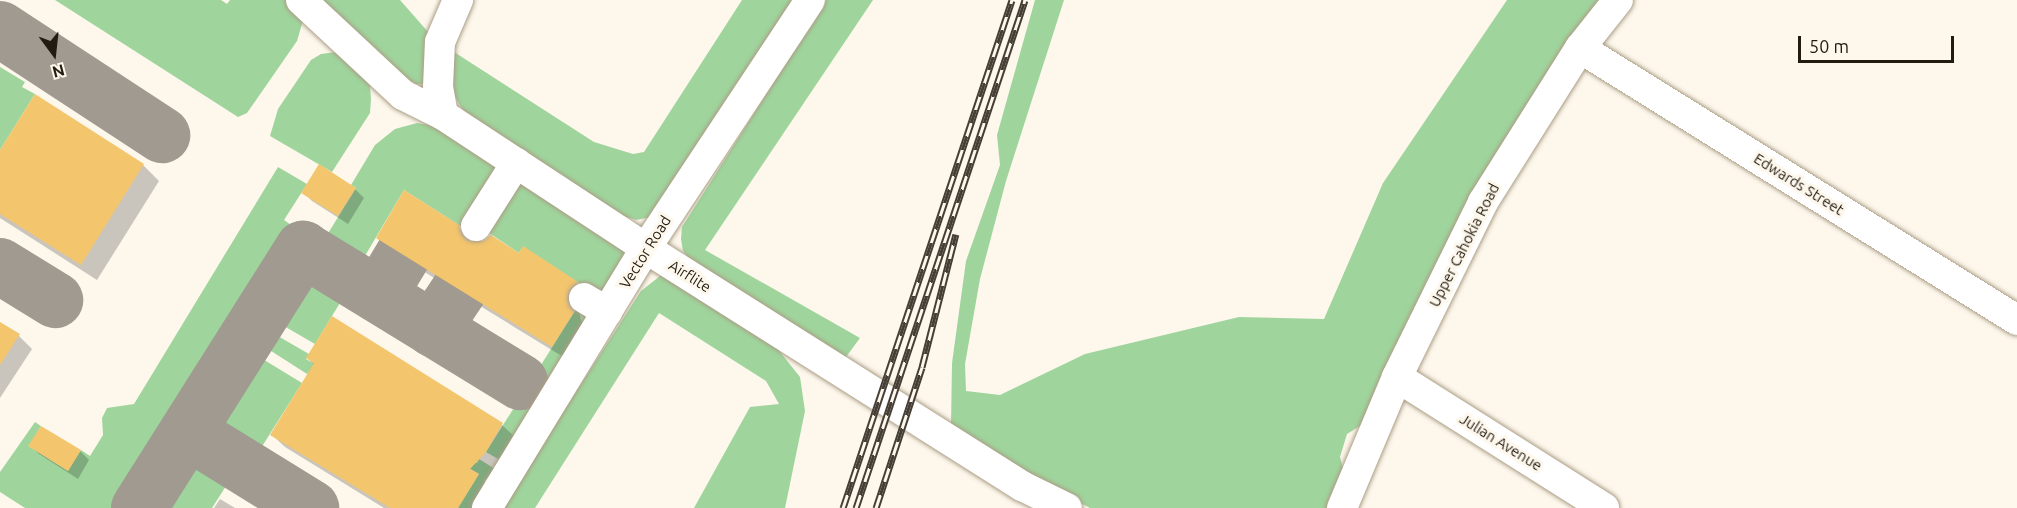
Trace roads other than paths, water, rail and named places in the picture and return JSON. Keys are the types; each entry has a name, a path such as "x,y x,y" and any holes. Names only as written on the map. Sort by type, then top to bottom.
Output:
{"street":[{"name":"Airflite","path":"301,0 403,95 443,115 646,248 1022,486 1067,508"},
{"path":"443,115 438,87 440,42 458,0"},
{"name":"Vector Road","path":"487,508 595,305 646,248 810,0"},
{"name":"Upper Cahokia Road","path":"1342,508 1397,376 1483,202 1580,48 1618,0"},
{"name":"Edwards Street","path":"1580,48 2017,320"},
{"path":"476,226 516,163"},
{"name":"Julian Avenue","path":"1397,376 1604,508"}],"railway":[{"path":"843,508 1012,0"},
{"path":"856,508 1025,0"},
{"path":"876,508 922,367 956,234"}]}
